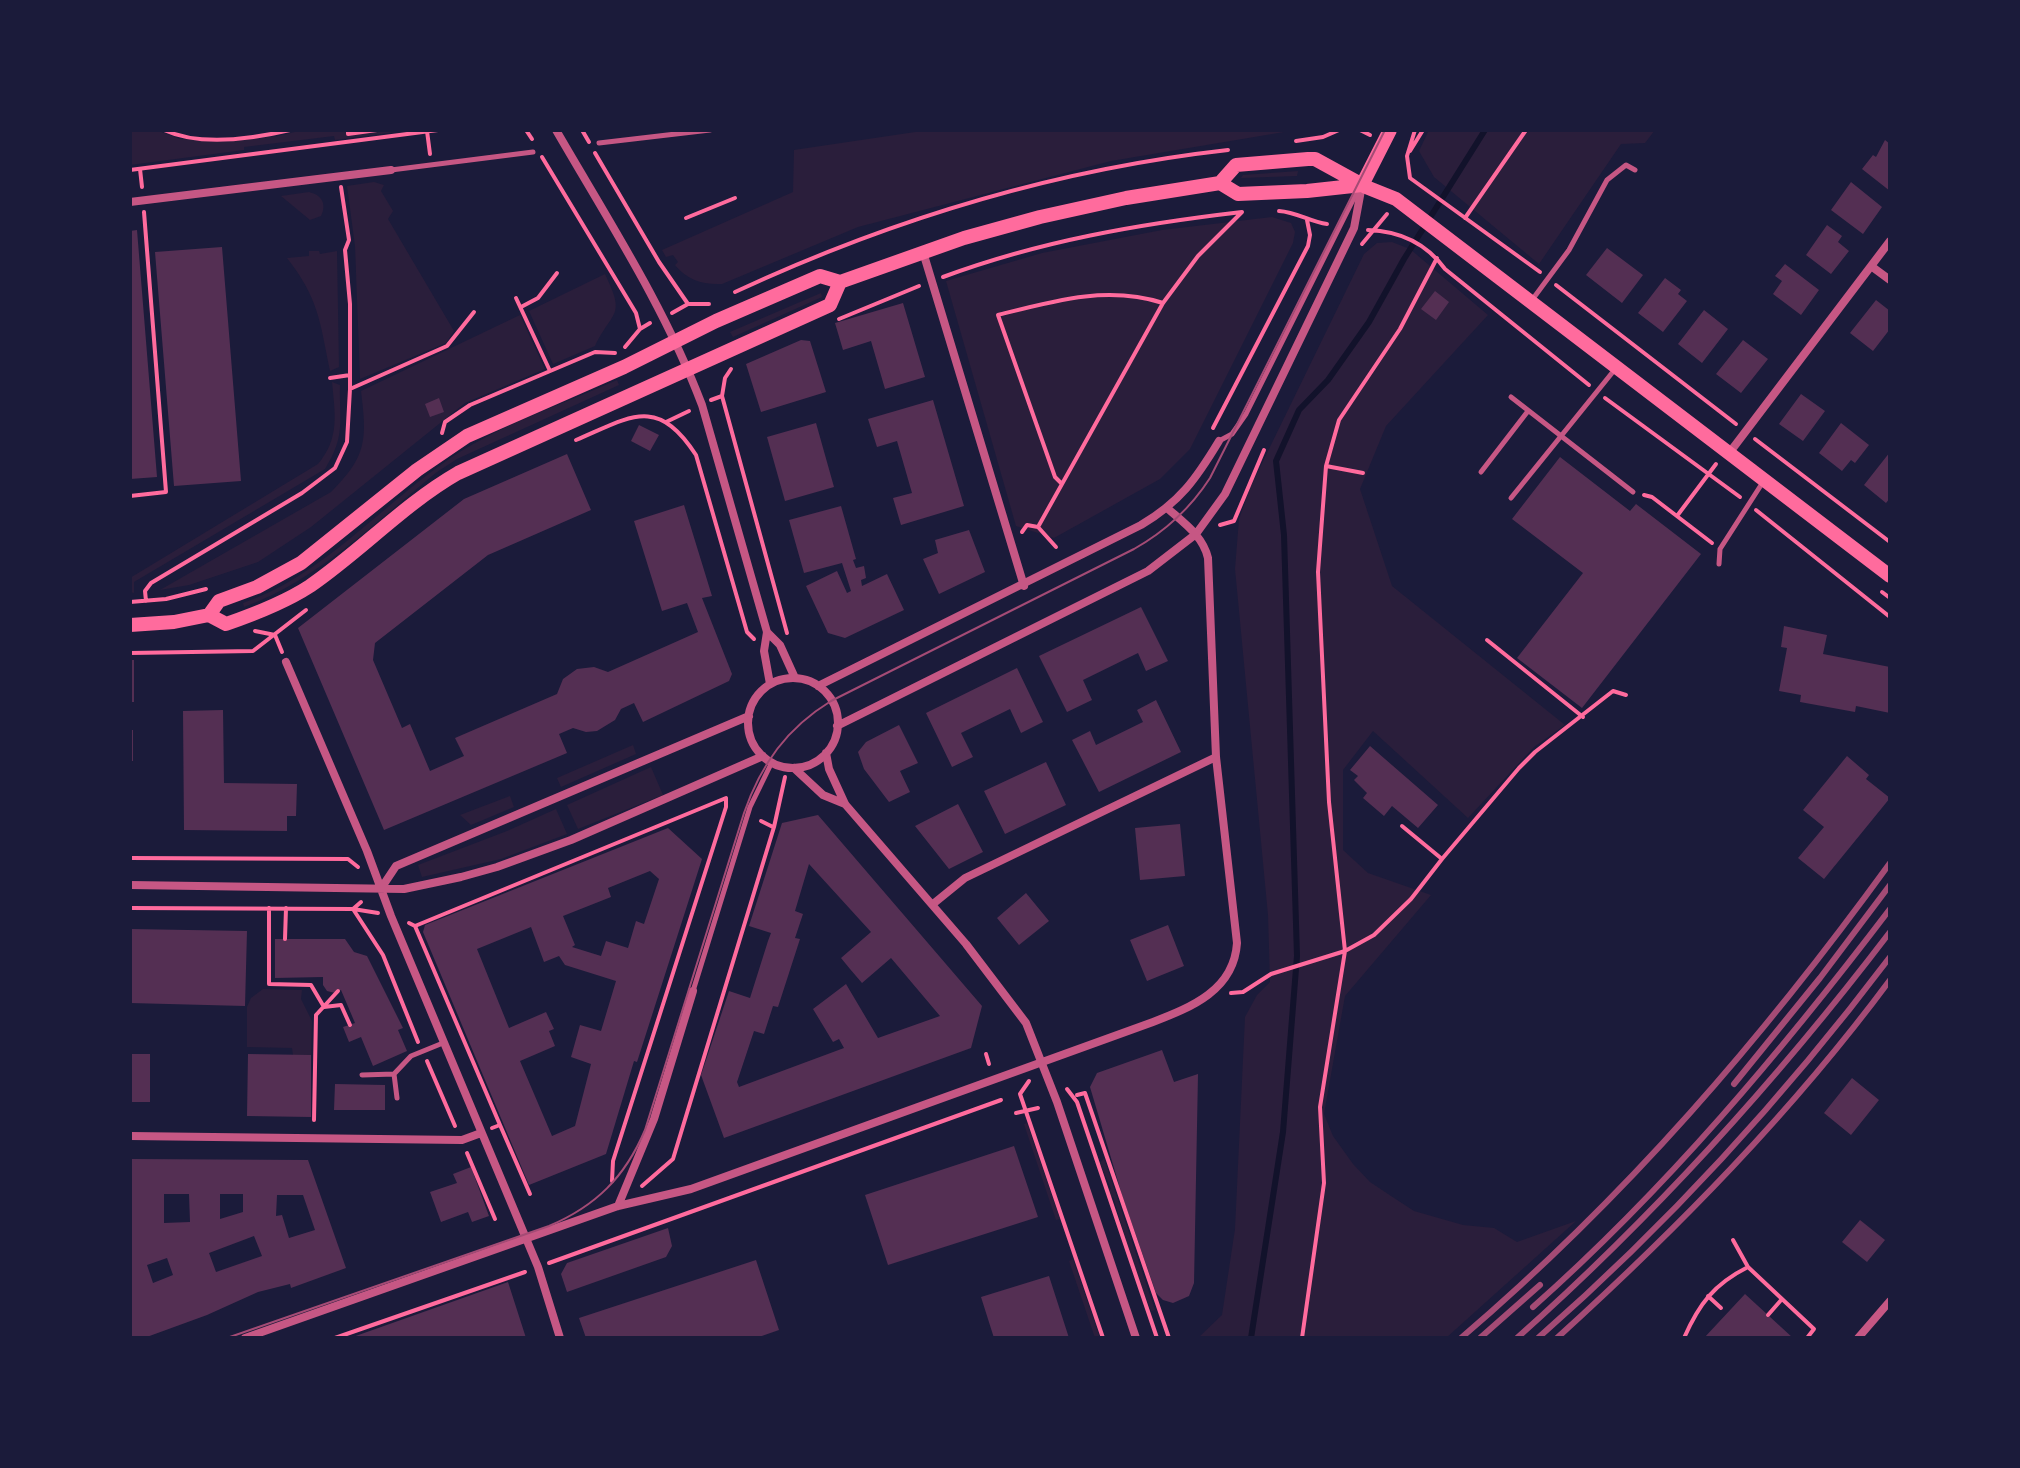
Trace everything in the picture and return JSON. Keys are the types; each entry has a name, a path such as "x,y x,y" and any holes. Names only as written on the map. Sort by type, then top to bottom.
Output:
{"main road":[{"path":"1362,185 1390,130"},
{"path":"209,615 219,601 257,587 301,563 455,443 484,427 624,367 820,276 840,282 923,251 1009,225 1099,203 1220,183 1236,165 1308,159 1315,159 1362,185 1396,199 1415,212 1890,576"},
{"path":"1220,183 1238,194 1362,185"},
{"path":"130,625 174,622 209,615 226,624 269,608 319,580 424,496 458,473 830,305 840,282"}],"street":[{"path":"556,130 640,273 689,369 767,632 764,651 770,684"},
{"path":"130,202 391,170"},
{"path":"837,726 1148,571 1196,534 1225,494 1354,228 1362,185"},
{"path":"1730,452 1890,241"},
{"path":"923,251 1024,586"},
{"path":"1871,266 1890,280"},
{"path":"818,686 1131,532 1167,508 1193,483 1219,441"},
{"path":"245,1338 618,1206 691,1189 1041,1064 1193,1005 1217,988 1231,968 1236,949 1236,924 1216,757 1208,558 1196,534 1167,508"},
{"path":"767,632 780,645 795,678"},
{"path":"286,662 538,1267 560,1338"},
{"path":"795,678 818,686 833,704 837,726 835,738 826,753 813,763 791,767 763,756 751,738 749,716 755,698 770,684 795,678"},
{"path":"382,887 396,866 749,716"},
{"path":"826,753 832,776 845,804 933,904 1021,1014 1057,1102 1136,1338"},
{"path":"130,885 404,889 497,867 571,840 763,756"},
{"path":"933,904 965,878 1216,757"},
{"path":"791,767 823,795 845,804"},
{"path":"618,1206 654,1119 693,991"},
{"path":"130,1136 462,1140 481,1133"},
{"path":"1858,1338 1890,1301"}],"lane":[{"path":"599,143 710,130"},
{"path":"391,170 533,152"},
{"path":"1531,301 1569,250 1607,180 1626,165 1635,170"},
{"path":"1219,441 1232,434 1246,414 1362,185"},
{"path":"1511,498 1617,367"},
{"path":"1511,397 1633,492"},
{"path":"1481,472 1528,411"},
{"path":"1719,564 1720,549 1765,479"},
{"path":"693,991 750,807 772,762"},
{"path":"362,1075 394,1074 411,1056 444,1043"},
{"path":"394,1074 397,1098"}],"path":[{"path":"164,130 176,136 210,139 290,130"},
{"path":"348,130 348,134 377,130"},
{"path":"130,170 438,130"},
{"path":"526,130 534,143"},
{"path":"582,130 659,262 688,304 704,306 720,299"},
{"path":"1287,143 1323,137 1339,130"},
{"path":"1415,130 1407,156 1410,178 1548,278 1738,426"},
{"path":"1407,156 1423,130"},
{"path":"1465,218 1526,130"},
{"path":"427,131 432,164"},
{"path":"732,294 855,240 1038,185 1143,162 1233,149"},
{"path":"442,433 445,422 462,410 595,352 618,353 640,329 636,313 542,156"},
{"path":"146,601 145,591 151,583 302,493 335,468 347,442 350,304 345,250 349,240 340,177"},
{"path":"686,218 735,198"},
{"path":"1213,429 1309,242 1304,209"},
{"path":"1274,210 1321,223"},
{"path":"946,275 995,258 1081,236 1242,212 1198,256 1163,303 1038,527"},
{"path":"130,496 166,492 145,230"},
{"path":"1368,230 1404,236 1426,248 1445,269 1597,392 1748,503 1890,617"},
{"path":"1309,242 1314,247"},
{"path":"1302,1338 1324,1183 1320,1107 1345,951 1329,802 1318,572 1326,466 1339,420 1400,329 1437,258"},
{"path":"521,307 538,298 557,273"},
{"path":"1061,483 1055,477 998,315 1069,296 1118,294 1163,303"},
{"path":"516,298 550,371"},
{"path":"350,389 447,346 474,312"},
{"path":"735,363 725,378 719,397 788,640"},
{"path":"330,378 350,375"},
{"path":"1229,398 1238,403"},
{"path":"573,442 630,417 645,415 666,422 687,441 696,455 747,632 756,642"},
{"path":"666,422 678,416"},
{"path":"1753,438 1890,542"},
{"path":"1677,516 1716,464"},
{"path":"1326,466 1363,473"},
{"path":"1652,497 1705,537"},
{"path":"1011,543 1027,525 1038,527 1056,547"},
{"path":"130,602 175,597 217,586"},
{"path":"130,653 247,652 257,649 313,605"},
{"path":"244,618 250,631 275,635"},
{"path":"275,635 286,662"},
{"path":"1487,640 1583,717"},
{"path":"1243,992 1271,974 1345,951 1374,935 1411,899 1535,752 1613,691 1626,695"},
{"path":"618,1206 673,1159 791,767"},
{"path":"415,926 726,798 726,807 613,1161"},
{"path":"726,807 737,810"},
{"path":"761,821 774,827"},
{"path":"1402,826 1442,859"},
{"path":"130,858 348,859"},
{"path":"353,909 382,887"},
{"path":"130,908 353,909 391,916 415,926 530,1194"},
{"path":"269,908 269,984 311,985 324,1007"},
{"path":"285,939 286,908"},
{"path":"314,1120 316,1015 338,991"},
{"path":"324,1007 341,1005 350,1025"},
{"path":"986,1054 989,1064"},
{"path":"1157,1338 1077,1098 1085,1093 1169,1338"},
{"path":"1020,1094 1103,1338"},
{"path":"335,1338 1001,1100"},
{"path":"1016,1113 1038,1108"},
{"path":"481,1133 500,1125"},
{"path":"1733,1240 1748,1267 1814,1329 1807,1338"},
{"path":"1684,1338 1708,1296 1726,1278 1748,1267"},
{"path":"1708,1296 1721,1308"},
{"path":"1768,1315 1782,1299"}],"shaded area":[{"path":"130,130 156,130 180,139 226,142 303,130 411,130 244,147 244,150 130,165"},
{"path":"929,130 1296,130 1111,161 858,227 722,284 708,284 690,278 675,265 678,262 673,255 666,257 662,250 793,192 794,150"},
{"path":"1429,130 1655,130 1645,143 1621,144 1539,264 1434,177 1419,151"},
{"path":"1298,171 1297,176 1241,178 1243,175"},
{"path":"374,182 384,185 381,191 393,211 388,219 454,331 446,343 360,379 355,246 347,186"},
{"path":"309,192 320,198 323,204 321,216 310,220 281,196"},
{"path":"1272,217 1291,223 1295,232 1293,243 1190,449 1160,479 1054,538 1016,526 946,281 1042,253 1162,230"},
{"path":"1392,242 1410,249 1488,315 1386,426 1360,489 1392,586 1565,725 1534,747 1468,818 1373,731 1343,770 1343,850 1368,873 1431,895 1345,996 1324,1114 1333,1136 1353,1164 1370,1182 1414,1211 1463,1225 1494,1228 1517,1242 1576,1221 1446,1338 1198,1338 1222,1315 1235,1229 1245,1017 1257,995 1270,982 1268,915 1235,569 1239,519 1250,488 1364,254 1377,243"},
{"path":"309,251 319,251 320,254 337,251 339,367 330,371 312,299 287,258 309,256"},
{"path":"605,274 615,299 612,319 595,346 553,364 529,311"},
{"path":"821,293 822,297 733,337 730,332"},
{"path":"520,315 545,369 465,403 311,527 258,562 189,585 160,590 331,492 352,468 362,446 364,422 361,391"},
{"path":"617,380 619,385 457,459 322,565 244,607 243,603 271,591 323,560 418,482 462,451 504,428"},
{"path":"332,382 340,385 340,428 336,447 325,469 134,582 134,593 130,592 130,578 318,464 333,435"},
{"path":"633,745 636,754 561,787 557,778"},
{"path":"651,767 663,795 578,829 567,805"},
{"path":"510,796 514,807 471,825 460,815"},
{"path":"556,809 567,834 501,859 422,877 418,865"},
{"path":"263,989 302,990 301,999 312,1021 311,1055 293,1055 292,1048 247,1047 247,1007 251,998"},
{"path":"1027,1123 1060,1219 1056,1220 1024,1124"},
{"path":"1104,1158 1155,1310 1151,1311 1136,1273 1113,1197 1108,1190 1111,1189 1100,1163"},
{"path":"1073,1259 1100,1338 1095,1338 1069,1261"}],"building":[{"path":"1885,140 1890,144 1890,191 1862,169 1873,155 1876,157"},
{"path":"1851,182 1882,207 1863,234 1831,210"},
{"path":"1827,225 1842,236 1838,242 1849,251 1831,274 1806,255"},
{"path":"137,230 157,477 130,479 130,231"},
{"path":"222,247 241,481 174,486 155,252"},
{"path":"1607,248 1643,275 1622,303 1586,275"},
{"path":"1785,264 1819,290 1801,315 1773,294 1782,281 1775,276"},
{"path":"1665,278 1681,290 1678,294 1687,301 1663,332 1638,313"},
{"path":"1435,291 1449,302 1436,320 1421,309"},
{"path":"1876,300 1890,311 1890,329 1873,351 1850,333"},
{"path":"903,303 925,377 885,389 871,341 843,350 835,323"},
{"path":"1704,310 1728,329 1702,363 1678,344"},
{"path":"801,340 810,341 826,392 761,412 746,364"},
{"path":"1743,340 1768,359 1741,393 1716,374"},
{"path":"1801,394 1825,411 1803,441 1779,424"},
{"path":"439,398 444,412 430,417 425,404"},
{"path":"933,400 964,506 901,525 893,498 912,493 897,441 877,447 868,419"},
{"path":"816,423 834,487 785,501 767,437"},
{"path":"1841,423 1869,445 1855,463 1851,460 1842,471 1819,453"},
{"path":"639,425 659,435 650,451 631,441"},
{"path":"1890,452 1890,498 1886,503 1864,485"},
{"path":"567,454 591,510 488,555 375,643 373,660 402,728 410,724 430,771 464,756 455,738 557,694 563,679 577,669 594,667 608,672 698,632 687,603 662,611 634,521 684,505 712,596 702,598 732,674 729,681 643,722 634,703 621,709 615,720 597,731 573,728 559,734 567,753 384,830 298,628 464,499"},
{"path":"1560,457 1630,511 1636,504 1701,554 1582,708 1517,658 1583,573 1512,519"},
{"path":"841,506 856,568 864,566 866,578 861,580 862,586 887,574 904,610 845,638 828,633 806,586 837,571 847,593 851,591 842,563 804,573 789,520"},
{"path":"969,530 985,572 939,594 923,559 938,553 935,540"},
{"path":"1141,607 1168,661 1146,671 1138,653 1083,680 1092,700 1067,712 1039,656"},
{"path":"1784,626 1827,635 1823,654 1890,667 1890,713 1856,706 1855,712 1800,702 1801,695 1779,691 1787,648 1781,647"},
{"path":"130,660 134,660 134,702 130,702"},
{"path":"1017,668 1043,722 1021,733 1010,709 961,733 973,757 952,767 926,713"},
{"path":"1156,700 1181,752 1099,792 1072,740 1090,731 1096,745 1143,722 1137,710"},
{"path":"223,710 224,783 297,784 296,816 287,816 287,831 184,830 183,711"},
{"path":"899,725 918,763 900,771 910,792 889,802 864,769 858,752 866,742"},
{"path":"130,730 133,730 133,761 130,761"},
{"path":"1370,746 1438,805 1418,828 1392,806 1384,816 1363,798 1367,793 1354,780 1358,776 1350,770"},
{"path":"1847,756 1869,775 1866,779 1890,798 1824,879 1798,858 1824,827 1803,810"},
{"path":"1046,762 1066,805 1005,834 984,791"},
{"path":"958,804 983,852 949,869 915,826"},
{"path":"818,815 982,1006 971,1048 724,1138 701,1075 729,991 750,998 771,933 749,926 782,823","holes":["809,864 871,932 841,958 850,969 862,983 891,958 940,1016 878,1038 846,984 813,1009 833,1042 839,1039 844,1048 739,1087 737,1082 754,1031 764,1034 773,1006 778,1007 800,939 795,938 803,914 795,911"]},
{"path":"1180,824 1185,876 1140,880 1135,828"},
{"path":"668,828 702,859 606,1154 529,1185 423,932 425,925","holes":["650,871 659,879 644,924 636,921 628,948 606,941 601,956 572,947 575,945 563,916 611,897 608,888","531,927 544,962 559,956 565,965 616,981 601,1031 580,1025 571,1057 591,1064 575,1126 552,1136 520,1061 555,1046 549,1031 554,1029 546,1012 509,1028 477,949"]},
{"path":"1026,893 1049,921 1019,945 997,918"},
{"path":"1168,925 1184,966 1147,981 1130,940"},
{"path":"130,929 247,931 245,1006 130,1003"},
{"path":"275,939 345,939 354,952 367,956 403,1028 398,1030 407,1051 373,1066 361,1037 349,1042 343,1027 355,1023 341,990 335,993 327,991 323,977 275,978"},
{"path":"1162,1050 1174,1082 1198,1074 1194,1283 1189,1296 1173,1303 1163,1300 1156,1293 1122,1195 1090,1087 1097,1073"},
{"path":"130,1054 150,1054 150,1102 130,1102"},
{"path":"248,1054 311,1055 311,1117 247,1116"},
{"path":"1852,1078 1879,1100 1851,1135 1824,1113"},
{"path":"335,1084 385,1085 385,1110 334,1110"},
{"path":"1014,1146 1038,1217 888,1265 865,1195"},
{"path":"130,1159 308,1160 346,1268 291,1288 290,1284 258,1292 144,1338 130,1338","holes":["164,1194 189,1194 190,1222 164,1223","220,1194 243,1194 243,1212 220,1219","277,1195 303,1195 315,1230 289,1238 282,1215 276,1216","254,1236 262,1256 216,1272 209,1253","167,1258 173,1275 153,1283 147,1265"]},
{"path":"471,1167 489,1216 472,1222 468,1212 441,1222 430,1192 457,1183 453,1174"},
{"path":"1860,1220 1885,1240 1867,1262 1842,1242"},
{"path":"668,1228 672,1246 666,1257 567,1292 561,1274 567,1263"},
{"path":"756,1260 779,1330 756,1338 586,1338 579,1318"},
{"path":"1049,1276 1069,1338 994,1338 981,1297"},
{"path":"508,1282 526,1338 350,1338"},
{"path":"1745,1294 1793,1338 1704,1338"}],"waterway":[{"path":"1251,1338 1283,1132 1297,956 1284,535 1276,461 1299,410 1328,380 1369,322 1404,259 1485,130"}],"tram line":[{"path":"227,1338 549,1226 581,1209 607,1188 628,1162 645,1130 744,813 767,763 777,749 801,723 831,701 1134,549 1157,535 1186,509 1210,478 1385,130"}],"railway":[{"path":"1461,1338 1580,1229 1690,1113 1793,991 1890,863"},
{"path":"1734,1084 1890,885"},
{"path":"1533,1307 1630,1215 1721,1117 1808,1014 1890,909"},
{"path":"1517,1338 1618,1243 1713,1144 1804,1040 1890,932"},
{"path":"1538,1338 1633,1250 1723,1157 1809,1059 1890,957"},
{"path":"1557,1338 1732,1167 1814,1076 1890,980"},
{"path":"1480,1338 1540,1285"}]}
